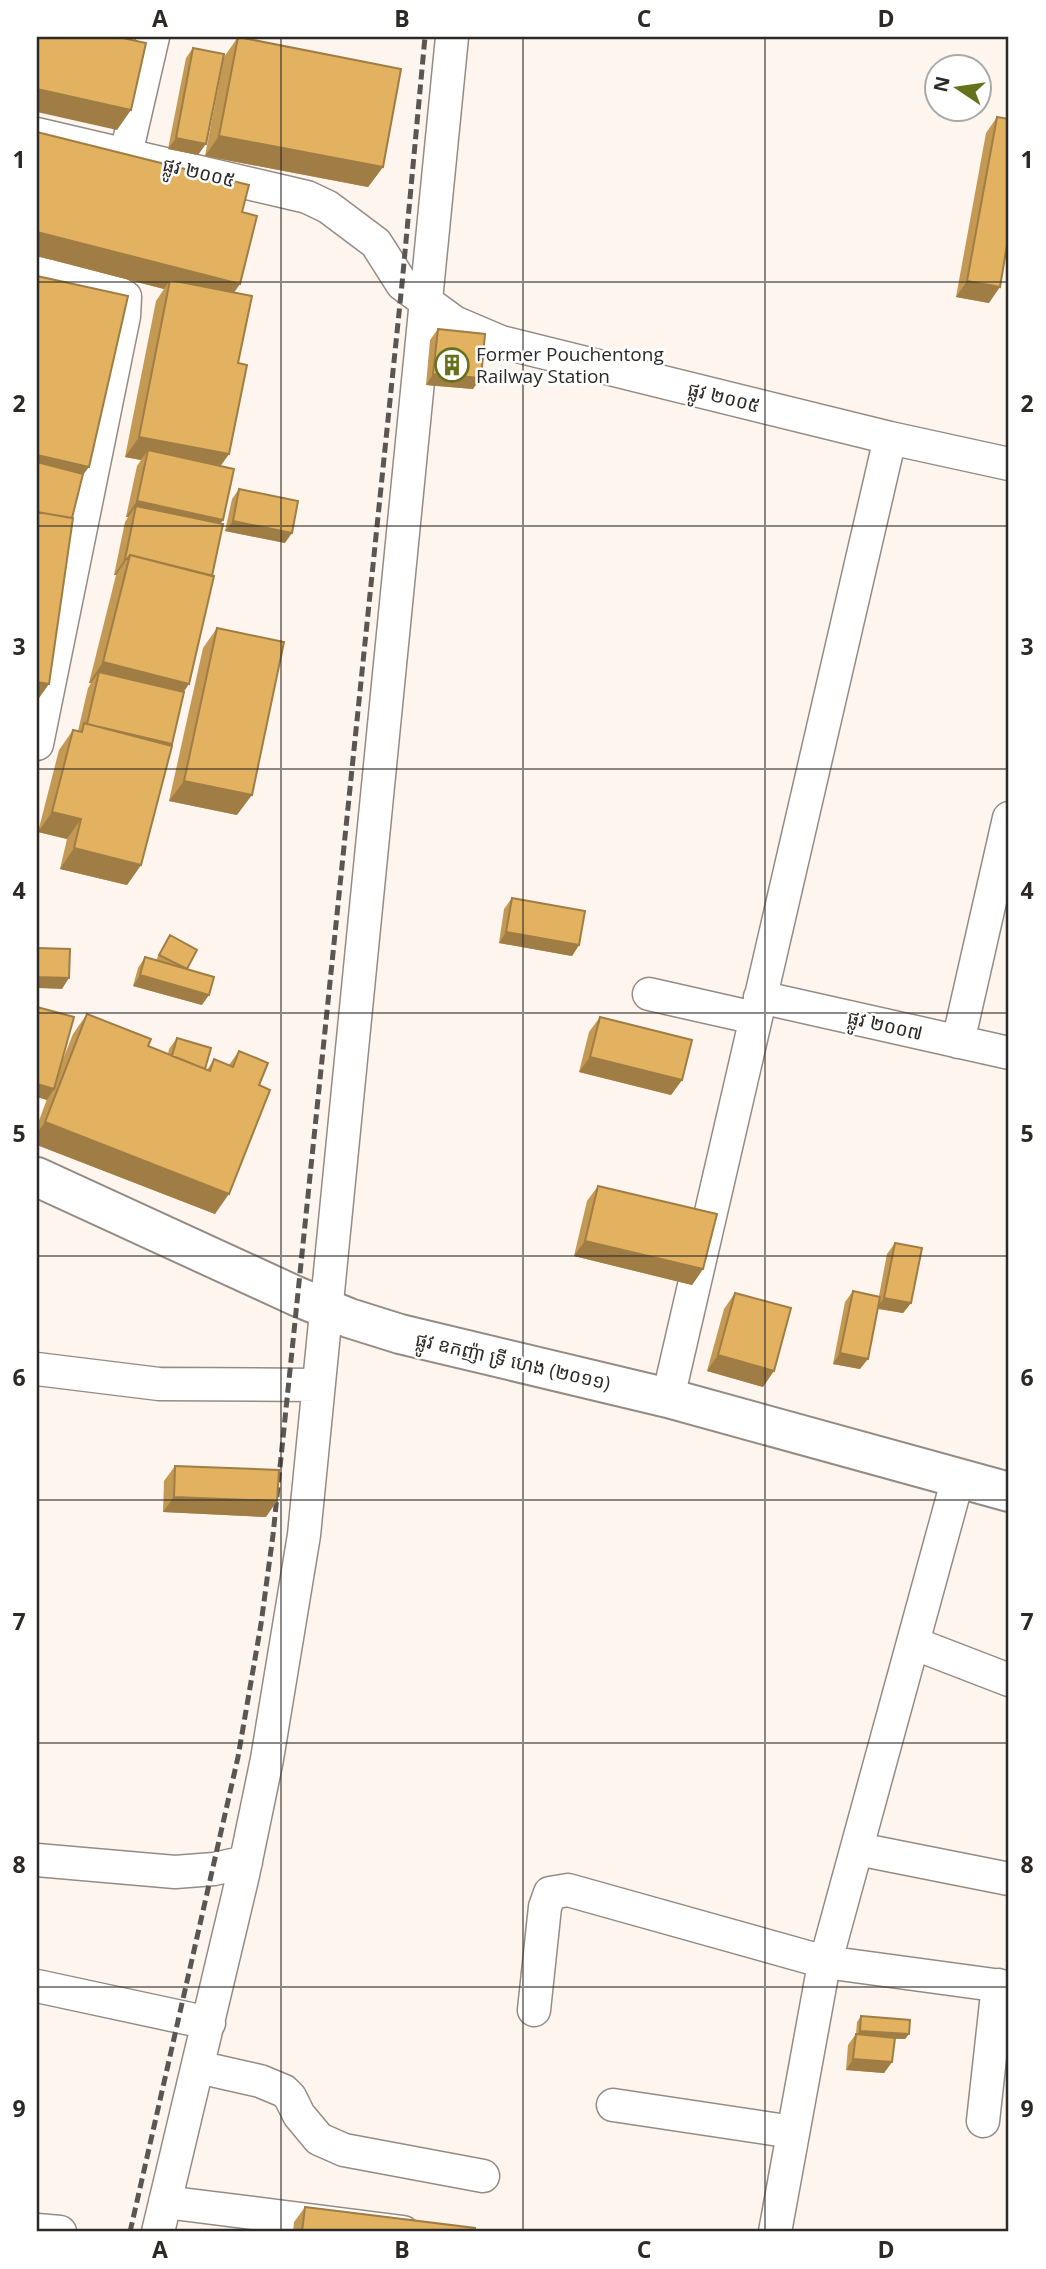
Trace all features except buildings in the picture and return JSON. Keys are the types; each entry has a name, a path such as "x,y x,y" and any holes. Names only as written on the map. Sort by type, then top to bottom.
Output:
{"main road":[{"name":"ផ្លូវ ឧកញ៉ា ទ្រី ហេង (២០១១)","path":"37,1177 324,1309 400,1335 668,1398 1009,1492"}],"street":[{"path":"126,154 153,37"},
{"path":"158,2232 246,1862 267,1759 303,1535 452,37"},
{"name":"ផ្លូវ ២០០៥","path":"37,134 307,197 328,207 376,243 402,284 454,322 501,342 890,438 1009,464"},
{"path":"37,273 112,289 125,297 124,316 37,735"},
{"path":"668,1398 890,438"},
{"path":"958,1042 1009,818"},
{"name":"ផ្លូវ ២០០៧","path":"649,994 757,1007 1009,1053"},
{"path":"37,1369 159,1384 318,1385"},
{"path":"775,2232 825,1962 958,1478"},
{"path":"913,1643 1009,1680"},
{"path":"858,1849 1009,1878"},
{"path":"37,1860 175,1872 214,1869 246,1862"},
{"path":"534,2010 545,1907 550,1893 568,1889 825,1962 1004,1986 983,2121"},
{"path":"37,1986 209,2023"},
{"path":"198,2067 260,2081 284,2091 319,2139 344,2150 483,2176"},
{"path":"613,2105 793,2133"},
{"path":"165,2202 403,2232"},
{"path":"37,2230 60,2232"}],"railway":[{"path":"130,2232 238,1757 273,1535 425,37"}],"place":[{"name":"Former Pouchentong Railway Station","path":"452,365"}]}
